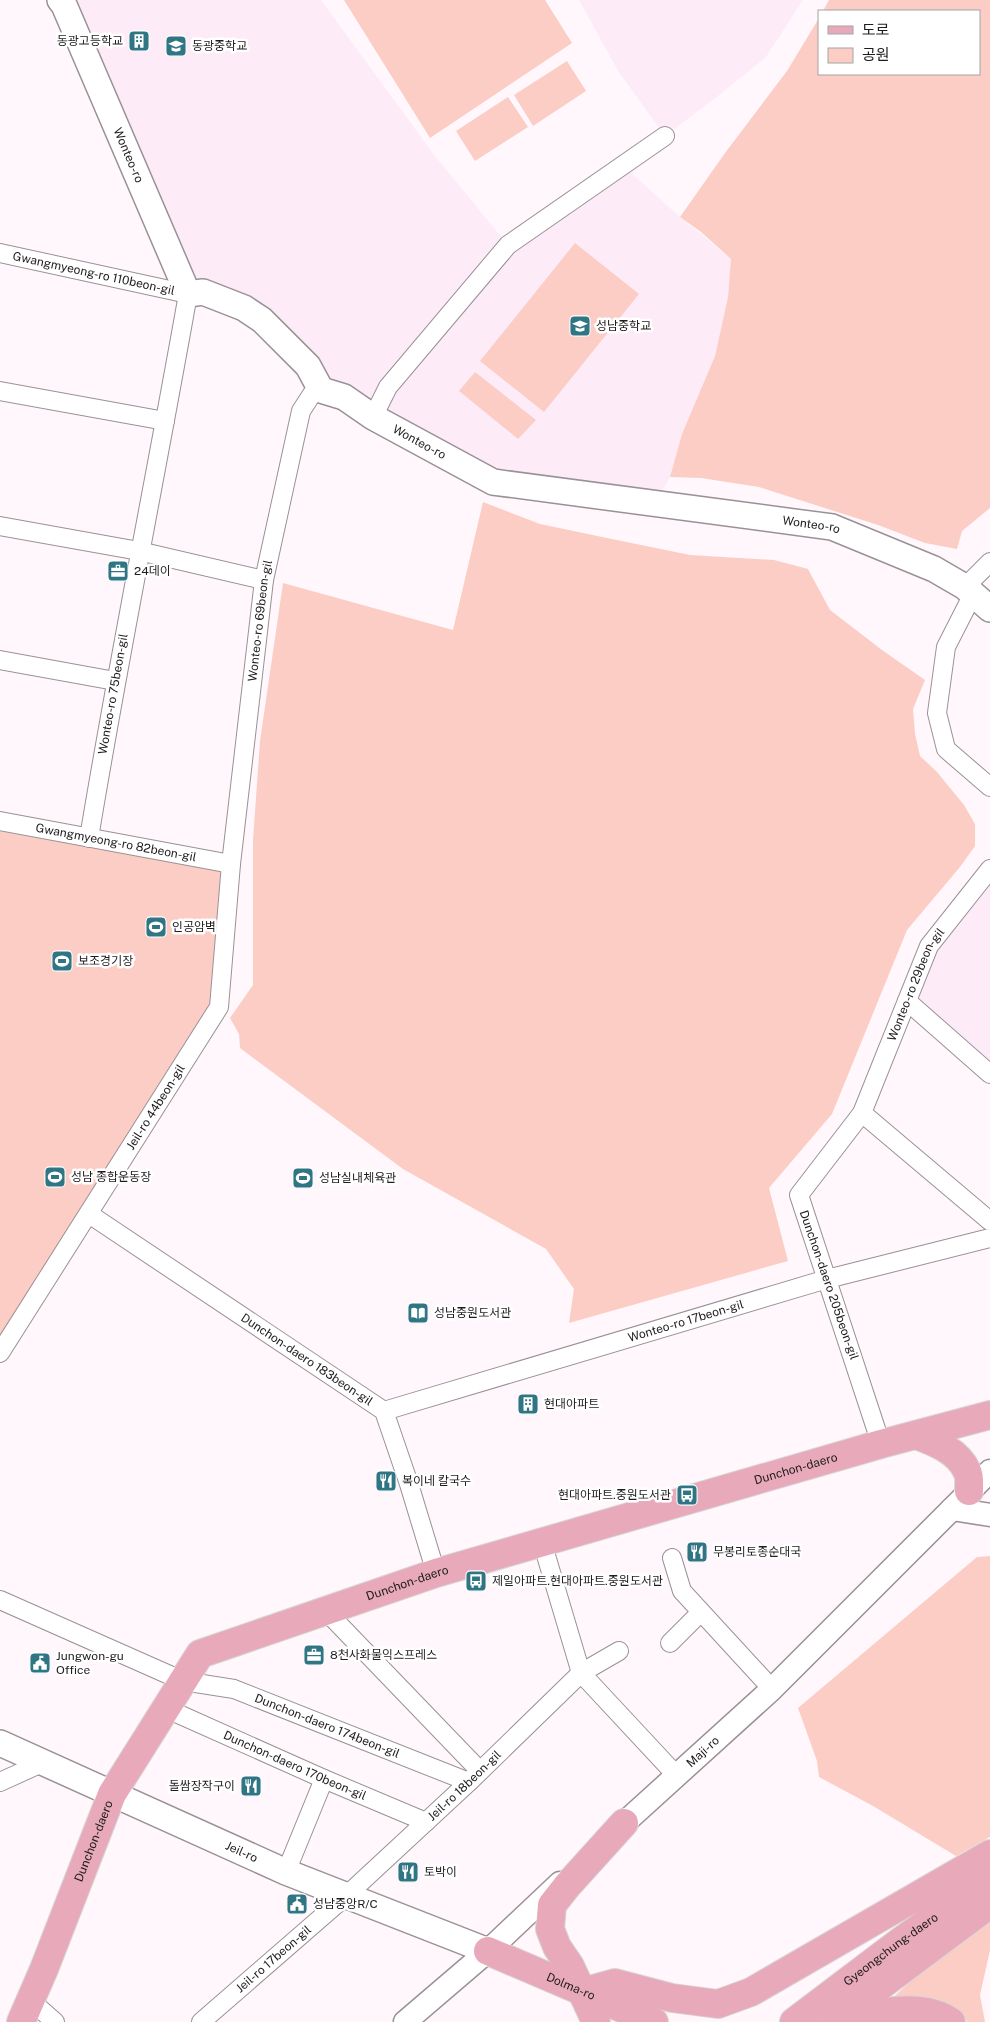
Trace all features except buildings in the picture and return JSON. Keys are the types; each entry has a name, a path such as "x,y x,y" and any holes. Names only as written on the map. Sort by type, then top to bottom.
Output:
{"main road":[{"name":"Wonteo-ro","path":"60,0 64,5 188,294"},
{"path":"188,294 203,292 244,308 262,320 308,366 321,390"},
{"name":"Wonteo-ro","path":"321,390 344,397 373,418 493,482 832,527 934,569 976,597"},
{"name":"Dunchon-daero","path":"26,2011 112,1794 200,1654 436,1573 882,1444 990,1415"},
{"path":"916,1435 936,1442 956,1456 968,1472 961,1500"},
{"name":"Jeil-ro","path":"0,1743 286,1872 488,1951"},
{"path":"596,2022 570,1966 557,1947 550,1929 552,1905 624,1823"},
{"path":"583,1992 615,1983 672,1998 718,2004 751,1992 990,1854"},
{"name":"Gyeongchung-daero","path":"794,2022 901,1941 990,1878"},
{"name":"Gyeongchung-daero","path":"832,2022 990,1904"},
{"name":"Dolma-ro","path":"488,1951 654,2022"},
{"path":"849,2022 881,2014 915,2009 946,2018 951,2022"}],"street":[{"path":"373,418 388,387 508,245 666,136"},
{"name":"Gwangmyeong-ro 110beon-gil","path":"0,253 188,294"},
{"name":"Wonteo-ro 75beon-gil","path":"88,838 115,681 188,294"},
{"name":"Wonteo-ro 69beon-gil","path":"231,864 264,580 301,411 312,394 321,390"},
{"path":"0,391 165,421"},
{"path":"0,526 139,551 264,580"},
{"path":"990,562 976,597 946,647 937,713 946,749 990,786"},
{"path":"0,660 115,681"},
{"name":"Gwangmyeong-ro 82beon-gil","path":"0,821 231,864"},
{"name":"Jeil-ro 44beon-gil","path":"0,1353 219,1007 231,864"},
{"name":"Wonteo-ro 29beon-gil","path":"862,1113 929,946 990,869"},
{"path":"907,1000 990,1074"},
{"path":"862,1113 990,1221"},
{"name":"Dunchon-daero 205beon-gil","path":"862,1113 798,1196 882,1444"},
{"name":"Dunchon-daero 183beon-gil","path":"89,1214 384,1411 436,1573"},
{"name":"Wonteo-ro 17beon-gil","path":"384,1411 827,1279 990,1238"},
{"name":"Maji-ro","path":"405,2022 488,1951 624,1823 772,1689 990,1471"},
{"path":"961,1500 990,1515"},
{"path":"542,1542 581,1673 676,1776"},
{"path":"672,1558 682,1591 772,1689"},
{"name":"Dunchon-daero 174beon-gil","path":"0,1600 183,1681 234,1689 475,1777"},
{"path":"326,1611 475,1777"},
{"path":"670,1642 701,1612"},
{"name":"Jeil-ro 18beon-gil","path":"346,1896 475,1777 581,1673 619,1651"},
{"name":"Dunchon-daero 170beon-gil","path":"165,1708 426,1822"},
{"path":"1,1785 44,1762"},
{"path":"286,1872 324,1779"},
{"name":"Jeil-ro 17beon-gil","path":"201,2022 346,1896"},
{"name":"Dunchon-daero","path":"26,2011 55,2022"}],"shaded area":[{"path":"60,0 321,0 435,156 508,245 627,169 680,217 731,259 728,297 715,356 682,434 670,477 655,504 493,482 321,390 262,320 184,285"},
{"path":"579,0 803,0 766,57 665,136 618,71"},
{"path":"990,872 990,1074 907,1001 929,946"}],"green space":[{"path":"344,0 545,0 572,43 430,138"},
{"path":"829,0 990,0 990,508 962,531 957,549 925,543 878,525 759,487 701,478 670,477 682,434 715,356 728,297 731,259 701,232 680,217 725,153 787,71 818,20 818,75 980,75 980,10 824,10"},
{"path":"567,61 586,91 533,126 514,95"},
{"path":"508,97 528,127 475,161 456,131"},
{"path":"575,243 639,294 544,412 480,361"},
{"path":"475,372 536,420 518,439 459,391"},
{"path":"483,502 540,524 607,538 690,555 774,560 808,569 830,610 925,680 913,709 915,734 920,756 937,772 964,805 975,824 975,846 960,867 907,930 832,1114 769,1188 788,1261 569,1323 574,1289 546,1249 403,1169 240,1048 239,1034 230,1018 253,985 253,840 260,741 283,583 453,630"},
{"name":"성남 종합운동장","path":"0,831 224,870 219,1007 0,1348"},
{"path":"990,1556 990,1837 956,1856 873,1806 819,1777 817,1761 798,1708 977,1557"},
{"path":"990,1914 990,1950 980,1995 985,2022 967,2022 965,2019 933,2001 887,2003 951,1944"}],"place":[{"name":"동광고등학교","path":"139,41"},
{"name":"동광중학교","path":"176,46"},
{"name":"성남중학교","path":"580,326"},
{"name":"24데이","path":"118,571"},
{"name":"인공암벽","path":"156,927"},
{"name":"보조경기장","path":"62,961"},
{"name":"성남 종합운동장","path":"55,1177"},
{"name":"성남실내체육관","path":"303,1178"},
{"name":"성남중원도서관","path":"418,1313"},
{"name":"현대아파트","path":"528,1404"},
{"name":"복이네 칼국수","path":"386,1481"},
{"name":"현대아파트.중원도서관","path":"687,1495"},
{"name":"무봉리토종순대국","path":"697,1552"},
{"name":"제일아파트.현대아파트.중원도서관","path":"476,1581"},
{"name":"8천사화물익스프레스","path":"314,1655"},
{"name":"Jungwon-gu Office","path":"40,1663"},
{"name":"돌쌈장작구이","path":"251,1786"},
{"name":"토박이","path":"408,1872"},
{"name":"성남중앙R/C","path":"297,1904"}]}
